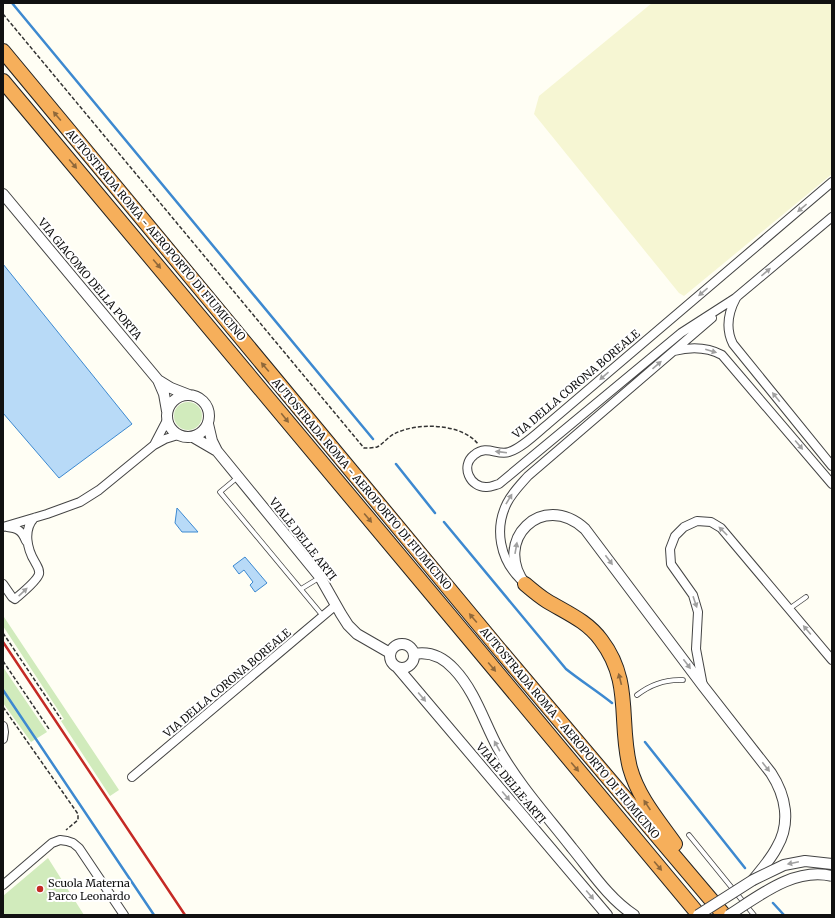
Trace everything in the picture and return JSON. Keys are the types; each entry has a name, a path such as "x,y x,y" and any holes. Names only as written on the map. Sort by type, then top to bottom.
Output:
{"highway":[{"name":"AUTOSTRADA ROMA - AEROPORTO DI FIUMICINO","path":"3,51 494,643 724,915"},
{"name":"AUTOSTRADA ROMA - AEROPORTO DI FIUMICINO","path":"3,81 218,336 375,527 700,913"},
{"path":"525,584 547,601 586,623 606,646 616,665 622,684 626,749 632,776 639,792 728,915"}],"street":[{"name":"VIA DELLA CORONA BOREALE","path":"483,450 507,453 521,446 832,182"},
{"name":"VIA GIACOMO DELLA PORTA","path":"3,194 158,380 164,394 170,428 178,435"},
{"path":"525,584 518,578 508,564 501,546 501,519 503,510 512,494 528,476 736,297 832,217"},
{"path":"483,450 472,456 468,464 468,473 471,480 478,486 492,487 499,484 681,333 736,297"},
{"path":"736,297 728,324 729,336 732,344 832,466"},
{"path":"673,351 697,348 709,349 727,359 832,484"},
{"name":"VIA GIACOMO DELLA PORTA","path":"158,380 171,388 199,398 207,406 209,414 208,424"},
{"path":"154,445 169,407 181,396 189,395"},
{"path":"4,527 80,502 99,490 154,445 165,439 178,435 193,437 201,434 208,424"},
{"name":"VIALE DELLE ARTI","path":"208,424 212,441 217,451 320,577 344,619 357,634 390,653 390,659 607,915"},
{"name":"VIALE DELLE ARTI","path":"193,437 217,451"},
{"path":"525,584 516,567 514,554 517,541 523,530 532,521 543,516 561,516 574,520 585,529 778,784 785,810 783,834 774,852 753,880"},
{"path":"28,544 27,532 29,524 34,518"},
{"path":"704,686 696,649 698,612 692,595 671,564 670,549 675,536 684,527 697,521 711,522 721,528 832,660"},
{"path":"3,584 15,599 37,577 39,573 39,569 28,544 20,530 4,527"},
{"name":"VIA DELLA CORONA BOREALE","path":"132,777 336,605"},
{"path":"390,653 395,646 403,644 410,647 414,654 412,662 407,667 397,667"},
{"path":"414,654 426,653 436,656 451,666 458,674 470,691 493,738 512,771 603,886 622,906 634,915"},
{"path":"3,726 3,739"},
{"path":"3,885 49,844 60,840 70,842 79,848 124,915"},
{"path":"700,913 753,880 791,863 812,861 832,864"},
{"path":"728,915 764,892 791,880 814,874 832,876"}],"lane":[{"path":"238,477 220,492 323,616"},
{"path":"301,589 320,577"},
{"path":"790,609 806,597"},
{"path":"637,695 649,686 656,683 669,680 683,680"},
{"path":"689,835 754,915"}],"path":[{"path":"3,14 364,448 376,447 395,434 414,428 440,426 456,429 469,435 483,450"},
{"path":"3,633 61,719"},
{"path":"3,661 49,729"},
{"path":"3,707 78,814 78,820 66,830"}],"green space":[{"path":"652,3 832,3 832,174 684,296 679,293 534,114 539,96"},
{"path":"188,402 194,403 198,406 201,410 201,422 198,426 194,429 188,430 182,429 178,426 175,422 174,416 175,410 178,406 182,403"},
{"path":"3,617 119,790 110,796 61,721 64,719 3,626"},
{"path":"3,667 47,732 31,742 3,703"},
{"name":"Scuola Materna Parco Leonardo","path":"48,858 84,915 3,915 3,896"}],"water":[{"path":"3,264 132,424 59,478 3,413"},
{"path":"177,508 198,532 182,532 175,523"},
{"path":"245,557 267,583 255,592 250,585 253,582 244,570 239,574 233,566"}],"waterway":[{"path":"12,3 373,439"},
{"path":"396,464 435,513"},
{"path":"444,522 566,669 612,703"},
{"path":"3,690 154,915"},
{"path":"645,742 745,868"},
{"path":"773,903 784,915"}],"railway":[{"path":"3,642 185,915"}],"place":[{"name":"Scuola Materna Parco Leonardo","path":"40,889"}]}
